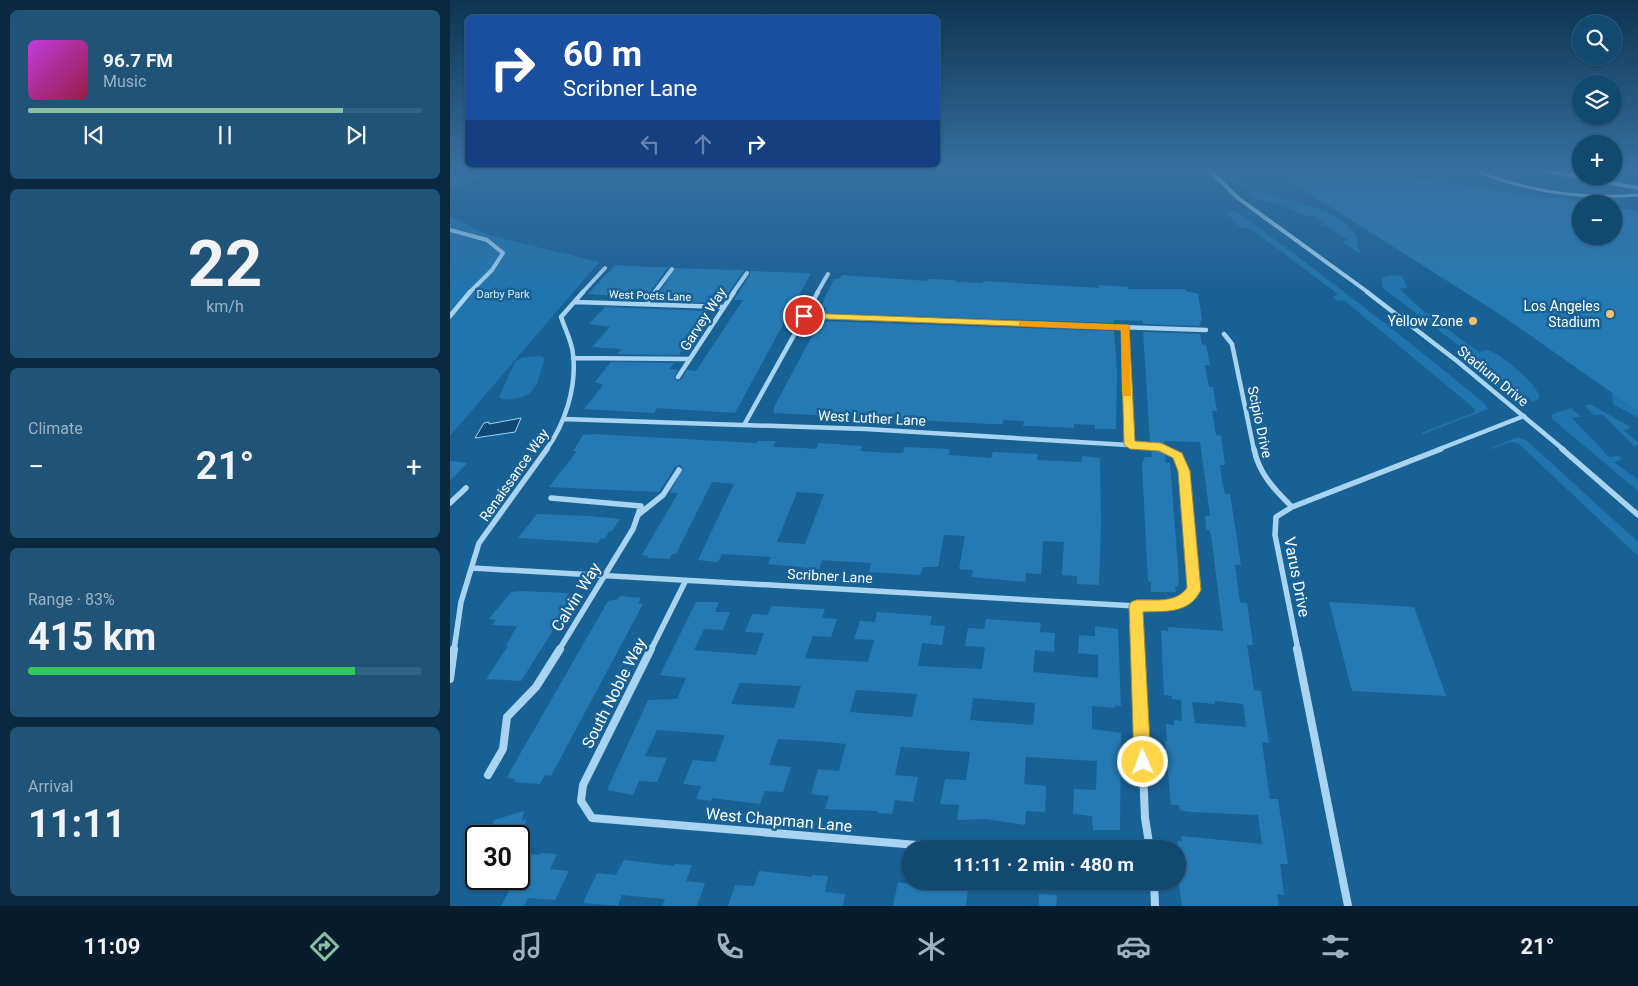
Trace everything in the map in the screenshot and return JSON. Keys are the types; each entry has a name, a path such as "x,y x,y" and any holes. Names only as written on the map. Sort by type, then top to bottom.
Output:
{"street":[{"name":"Stadium Drive","path":"1258,212 1398,315 1524,416 1638,515"},
{"path":"450,230 461,230 496,245 503,254 499,262 450,310"},
{"name":"Renaissance Way","path":"450,679 461,602 479,543 559,432 571,393 573,358 561,317 605,268"},
{"path":"646,304 672,269"},
{"name":"Garvey Way","path":"678,377 747,273"},
{"path":"744,425 828,274"},
{"name":"West Poets Lane","path":"575,302 724,307"},
{"path":"450,316 456,306"},
{"path":"804,316 1206,330"},
{"path":"1125,327 1130,445"},
{"name":"Scipio Drive","path":"1224,334 1232,344 1257,464 1266,479 1292,507"},
{"path":"573,358 690,359"},
{"name":"Varus Drive","path":"1348,906 1275,535 1276,517 1292,507 1524,416"},
{"name":"West Luther Lane","path":"563,419 866,428 1161,447 1178,456 1184,471 1194,590 1186,600"},
{"path":"638,515 663,495 679,470"},
{"path":"450,503 466,488"},
{"path":"551,498 641,506 638,515"},
{"name":"Calvin Way","path":"488,775 502,749 507,717 536,687 606,576 633,529 638,515"},
{"name":"Scribner Lane","path":"472,568 1136,606 1176,605 1186,600"},
{"name":"South Noble Way","path":"592,818 581,801 584,784 686,580"},
{"path":"1136,606 1145,818 1149,840"},
{"name":"West Chapman Lane","path":"592,818 901,844"},
{"path":"1154,890 1155,906"}],"green space":[{"path":"1238,212 1331,282 1455,379 1485,404 1488,409 1423,434 1421,433 1475,412 1475,409 1345,301 1336,300 1333,297 1338,294 1248,227 1241,228 1227,213"},
{"path":"1297,212 1326,212 1342,221 1356,236 1361,254 1342,242 1348,240 1327,226 1319,226 1324,224 1312,215 1306,216"},
{"name":"Darby Park","path":"450,216 485,234 599,262 450,436"},
{"path":"1391,275 1402,276 1407,287 1400,289 1425,313 1435,313 1429,316 1479,352 1487,350 1493,352 1518,370 1533,386 1539,398 1533,402 1383,288 1382,278"},
{"path":"540,356 545,358 533,390 522,397 514,399 499,397 515,362 521,358"},
{"path":"1612,392 1638,411 1638,418 1613,404"},
{"path":"1590,404 1629,426 1629,429 1623,430 1638,442 1638,445 1634,446 1603,415 1594,415 1585,406"},
{"path":"1571,408 1581,417 1572,418 1609,457 1619,456 1622,459 1614,462 1638,480 1638,491 1551,418 1553,414"},
{"path":"1518,437 1527,441 1638,542 1638,556 1518,443 1511,442 1482,452"}],"shaded area":[{"path":"521,418 515,432 475,438 484,423 489,422 489,424"}],"building":[{"path":"1339,212 1572,212 1572,245 1622,245 1622,212 1638,212 1638,411 1501,315"},
{"path":"615,265 668,267 644,300 612,299 614,296 588,294"},
{"path":"675,268 744,270 724,299 715,299 713,303 654,301"},
{"path":"750,271 811,273 735,413 657,408 654,413 584,409 603,385 595,382 611,362 674,363 669,369 678,370 674,377 677,381 681,380 687,370 696,371 743,300 734,300 750,275"},
{"path":"842,275 927,281 927,279 956,280 955,282 983,283 983,281 1099,288 1099,285 1128,287 1128,289 1186,289 1186,291 1198,294 1202,319 1199,326 1143,324 1143,321 1114,320 1114,323 824,313 826,308 823,307 823,301 834,279 839,279"},
{"path":"605,307 707,311 679,355 617,354 622,349 592,347 610,327 589,324"},
{"path":"820,321 1114,331 1117,371 1116,429 1095,429 1095,425 1074,424 1074,428 1023,426 1024,421 1003,420 1003,424 991,424 774,413 774,407"},
{"path":"1143,332 1200,334 1202,344 1206,345 1210,365 1205,365 1209,387 1213,387 1217,411 1212,411 1216,435 1221,436 1225,465 1220,465 1222,481 1225,494 1230,494 1241,565 1235,565 1240,602 1247,603 1253,645 1247,645 1254,690 1261,691 1269,743 1262,742 1270,799 1278,799 1288,864 1280,864 1284,895 1277,894 1279,906 1182,906 1180,890 1186,890 1186,840 1182,840 1181,836 1262,844 1258,815 1190,812 1180,810 1179,805 1171,805 1165,741 1167,741 1166,724 1174,725 1174,720 1182,721 1181,700 1172,699 1172,696 1164,695 1161,630 1168,631 1168,627 1223,631 1211,535 1209,530 1206,530 1205,516 1210,516 1200,442 1164,441 1165,444 1150,442","holes":["1215,701 1243,704 1246,727 1195,723 1192,702 1215,704"]},
{"path":"583,435 756,443 758,441 776,441 773,447 816,449 819,443 862,446 860,451 891,453 903,453 905,447 950,449 948,455 991,458 993,452 1038,454 1037,460 1081,462 1082,456 1100,458 1101,525 1099,585 1077,584 1077,576 1062,575 1064,542 1043,541 1041,574 1026,573 1025,582 972,577 973,570 959,569 965,536 944,535 938,567 923,567 920,575 869,572 871,563 822,560 819,569 768,564 771,557 722,554 718,562 698,560 734,484 712,482 676,554 672,554 669,559 647,558 649,556 642,555 678,493 670,493 683,468 680,465 675,467 659,492 549,487 577,451 573,451","holes":["797,492 824,494 805,544 777,542"]},
{"path":"1151,450 1160,451 1165,455 1166,463 1170,463 1179,580 1178,587 1175,586 1176,592 1151,592 1151,582 1148,581 1142,464 1145,457 1152,457"},
{"path":"450,461 467,463 450,481"},
{"path":"537,514 620,519 612,531 609,531 605,539 601,538 598,543 518,538"},
{"path":"511,592 568,593 567,596 575,596 521,681 486,679 508,646 506,646 517,626 492,625 496,620 489,619"},
{"path":"620,596 641,598 638,604 643,604 551,776 545,775 540,784 514,782 516,779 507,778 608,601 618,599"},
{"path":"696,602 719,602 715,612 730,612 723,630 704,629 694,650 756,655 764,633 745,632 752,614 767,615 772,606 825,609 822,618 837,619 831,637 813,636 805,658 868,662 874,640 854,639 860,621 875,622 877,612 932,616 930,625 945,626 942,645 922,643 918,666 982,669 985,647 965,646 968,628 984,629 986,619 1041,623 1040,632 1055,633 1054,652 1035,650 1033,672 1098,678 1098,655 1078,653 1079,635 1095,636 1095,626 1118,629 1121,706 1115,705 1115,708 1092,706 1092,729 1121,733 1120,830 1093,830 1092,816 1073,814 1074,789 1096,790 1097,761 1026,757 1024,784 1046,786 1045,812 1026,811 1025,825 986,819 957,820 959,805 940,804 945,779 966,780 970,752 901,747 895,775 918,777 913,802 895,800 892,814 878,813 878,811 825,809 829,796 811,794 818,769 839,771 846,744 815,741 778,739 769,765 791,767 783,792 765,791 760,804 712,798 711,801 696,799 701,786 683,784 693,760 715,762 725,735 657,730 645,756 667,758 657,782 639,781 633,795 607,790 648,700 677,699 686,678 660,675","holes":["740,683 765,684 801,686 794,708 731,704","856,690 917,694 912,717 850,712","973,698 1035,703 1033,725 970,720"]},
{"path":"1329,602 1414,607 1446,696 1352,691"},
{"path":"524,811 522,821 526,820 525,825 493,825 494,820"},
{"path":"541,853 557,854 550,869 569,871 555,900 528,898 524,906 501,906 509,890 530,890 530,854 540,855"},
{"path":"624,860 674,866 675,864 692,865 686,881 705,883 697,906 662,906 665,899 622,895 618,906 583,903 597,873 616,875"},
{"path":"759,871 812,877 812,875 828,876 825,892 845,894 843,906 728,906 735,885 754,886"},
{"path":"898,882 901,883 901,890 968,890 966,906 893,906"},
{"path":"1039,894 1057,895 1056,906 1039,906"}],"slow traffic":[{"path":"1023,324 1125,327 1128,394"}],"place":[{"name":"Los Angeles Stadium","path":"1610,314"},
{"name":"Yellow Zone","path":"1473,321"}],"route":[{"path":"804,316 1125,327 1130,445 1161,447 1178,456 1184,471 1194,590 1186,600 1176,605 1136,606 1143,762"}]}
